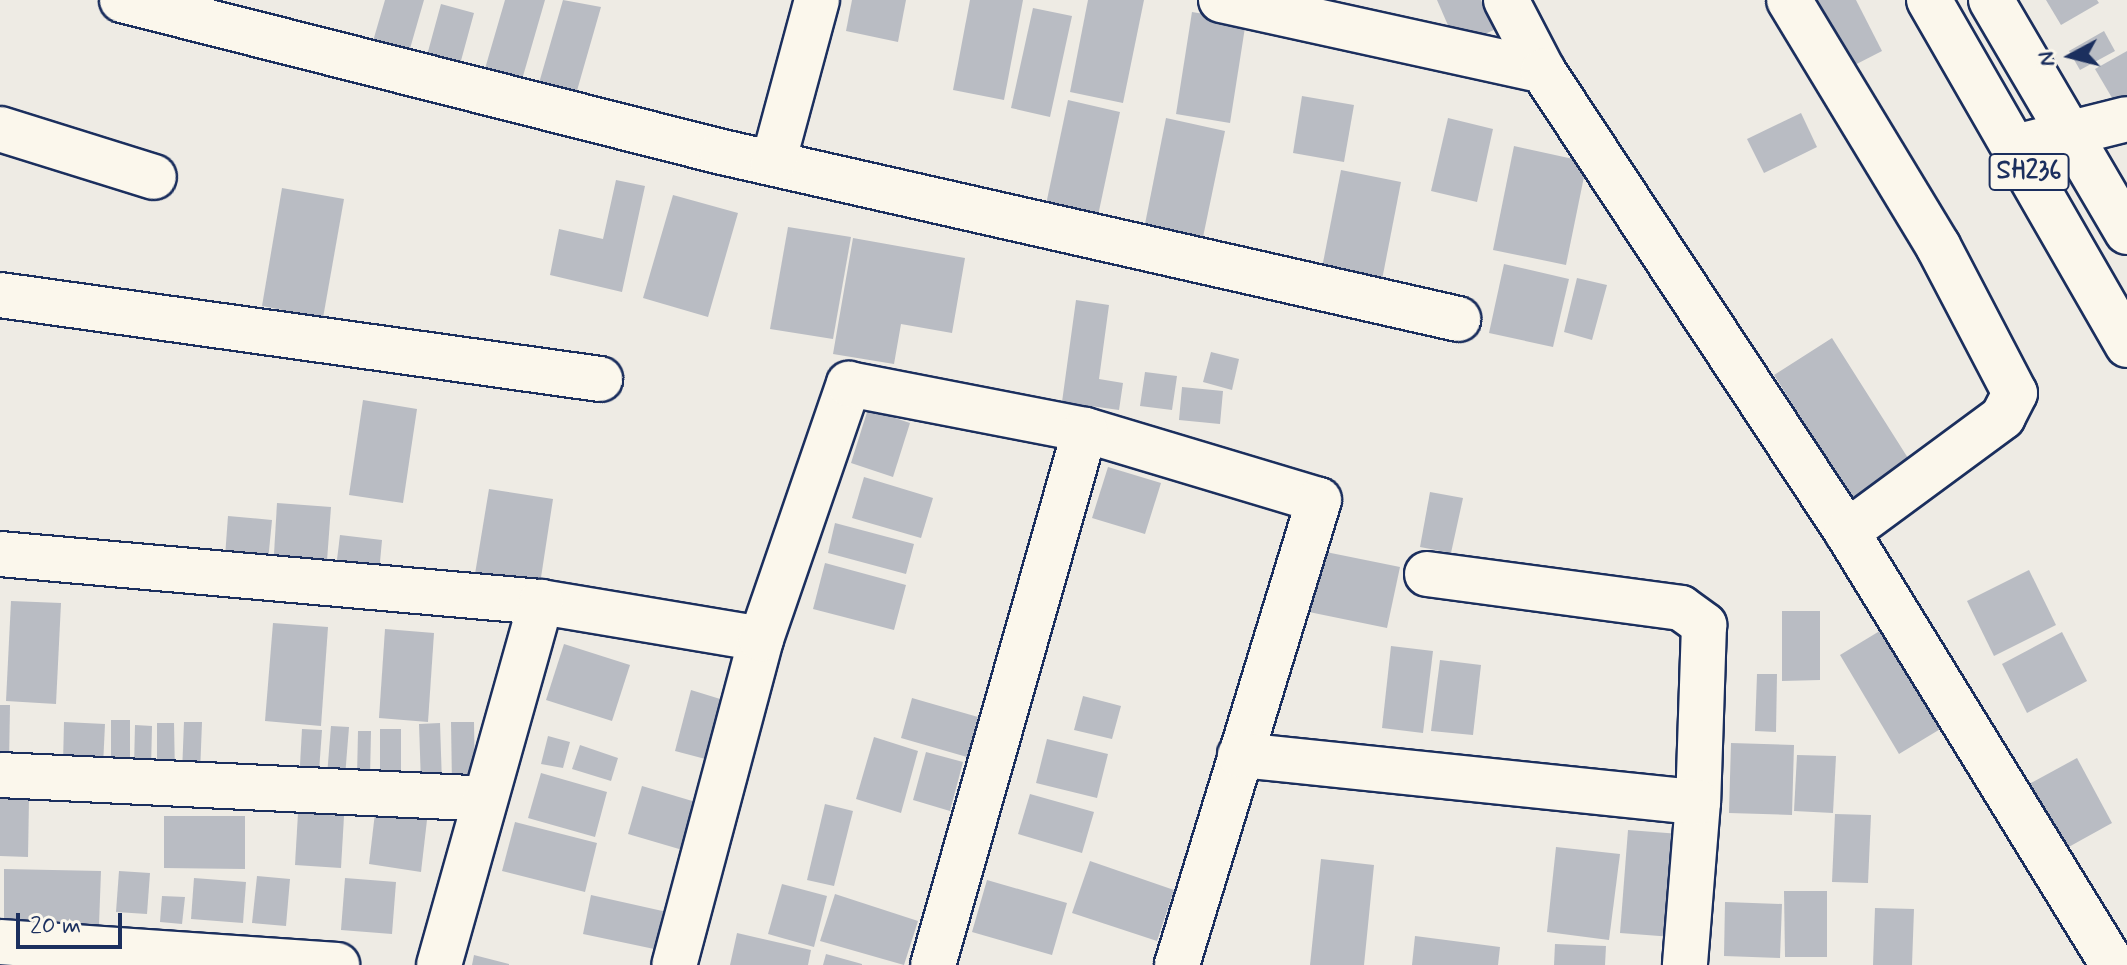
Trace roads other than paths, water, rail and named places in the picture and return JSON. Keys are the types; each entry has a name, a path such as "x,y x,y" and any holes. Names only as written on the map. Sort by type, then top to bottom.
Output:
{"street":[{"path":"122,0 773,163 1458,319"},
{"path":"773,163 817,0"},
{"path":"1221,0 1543,71"},
{"path":"1506,0 1543,71 1847,532 2113,965"},
{"path":"1789,0 1938,246 2015,393 2003,417 1847,532"},
{"name":"SH236","path":"1929,0 2127,345"},
{"name":"SH236","path":"1991,0 2127,232"},
{"path":"2015,147 2127,119"},
{"path":"0,129 154,177"},
{"path":"0,295 600,379"},
{"path":"674,965 761,639 849,384 1085,430 1319,500 1177,965"},
{"path":"933,965 1085,430"},
{"path":"0,554 541,602 761,639"},
{"path":"1427,574 1681,608 1698,616 1704,625 1705,667 1698,802 1685,965"},
{"path":"439,965 483,799 541,602"},
{"path":"1240,755 1698,802"},
{"path":"0,775 483,799"},
{"path":"0,942 337,965"}]}
